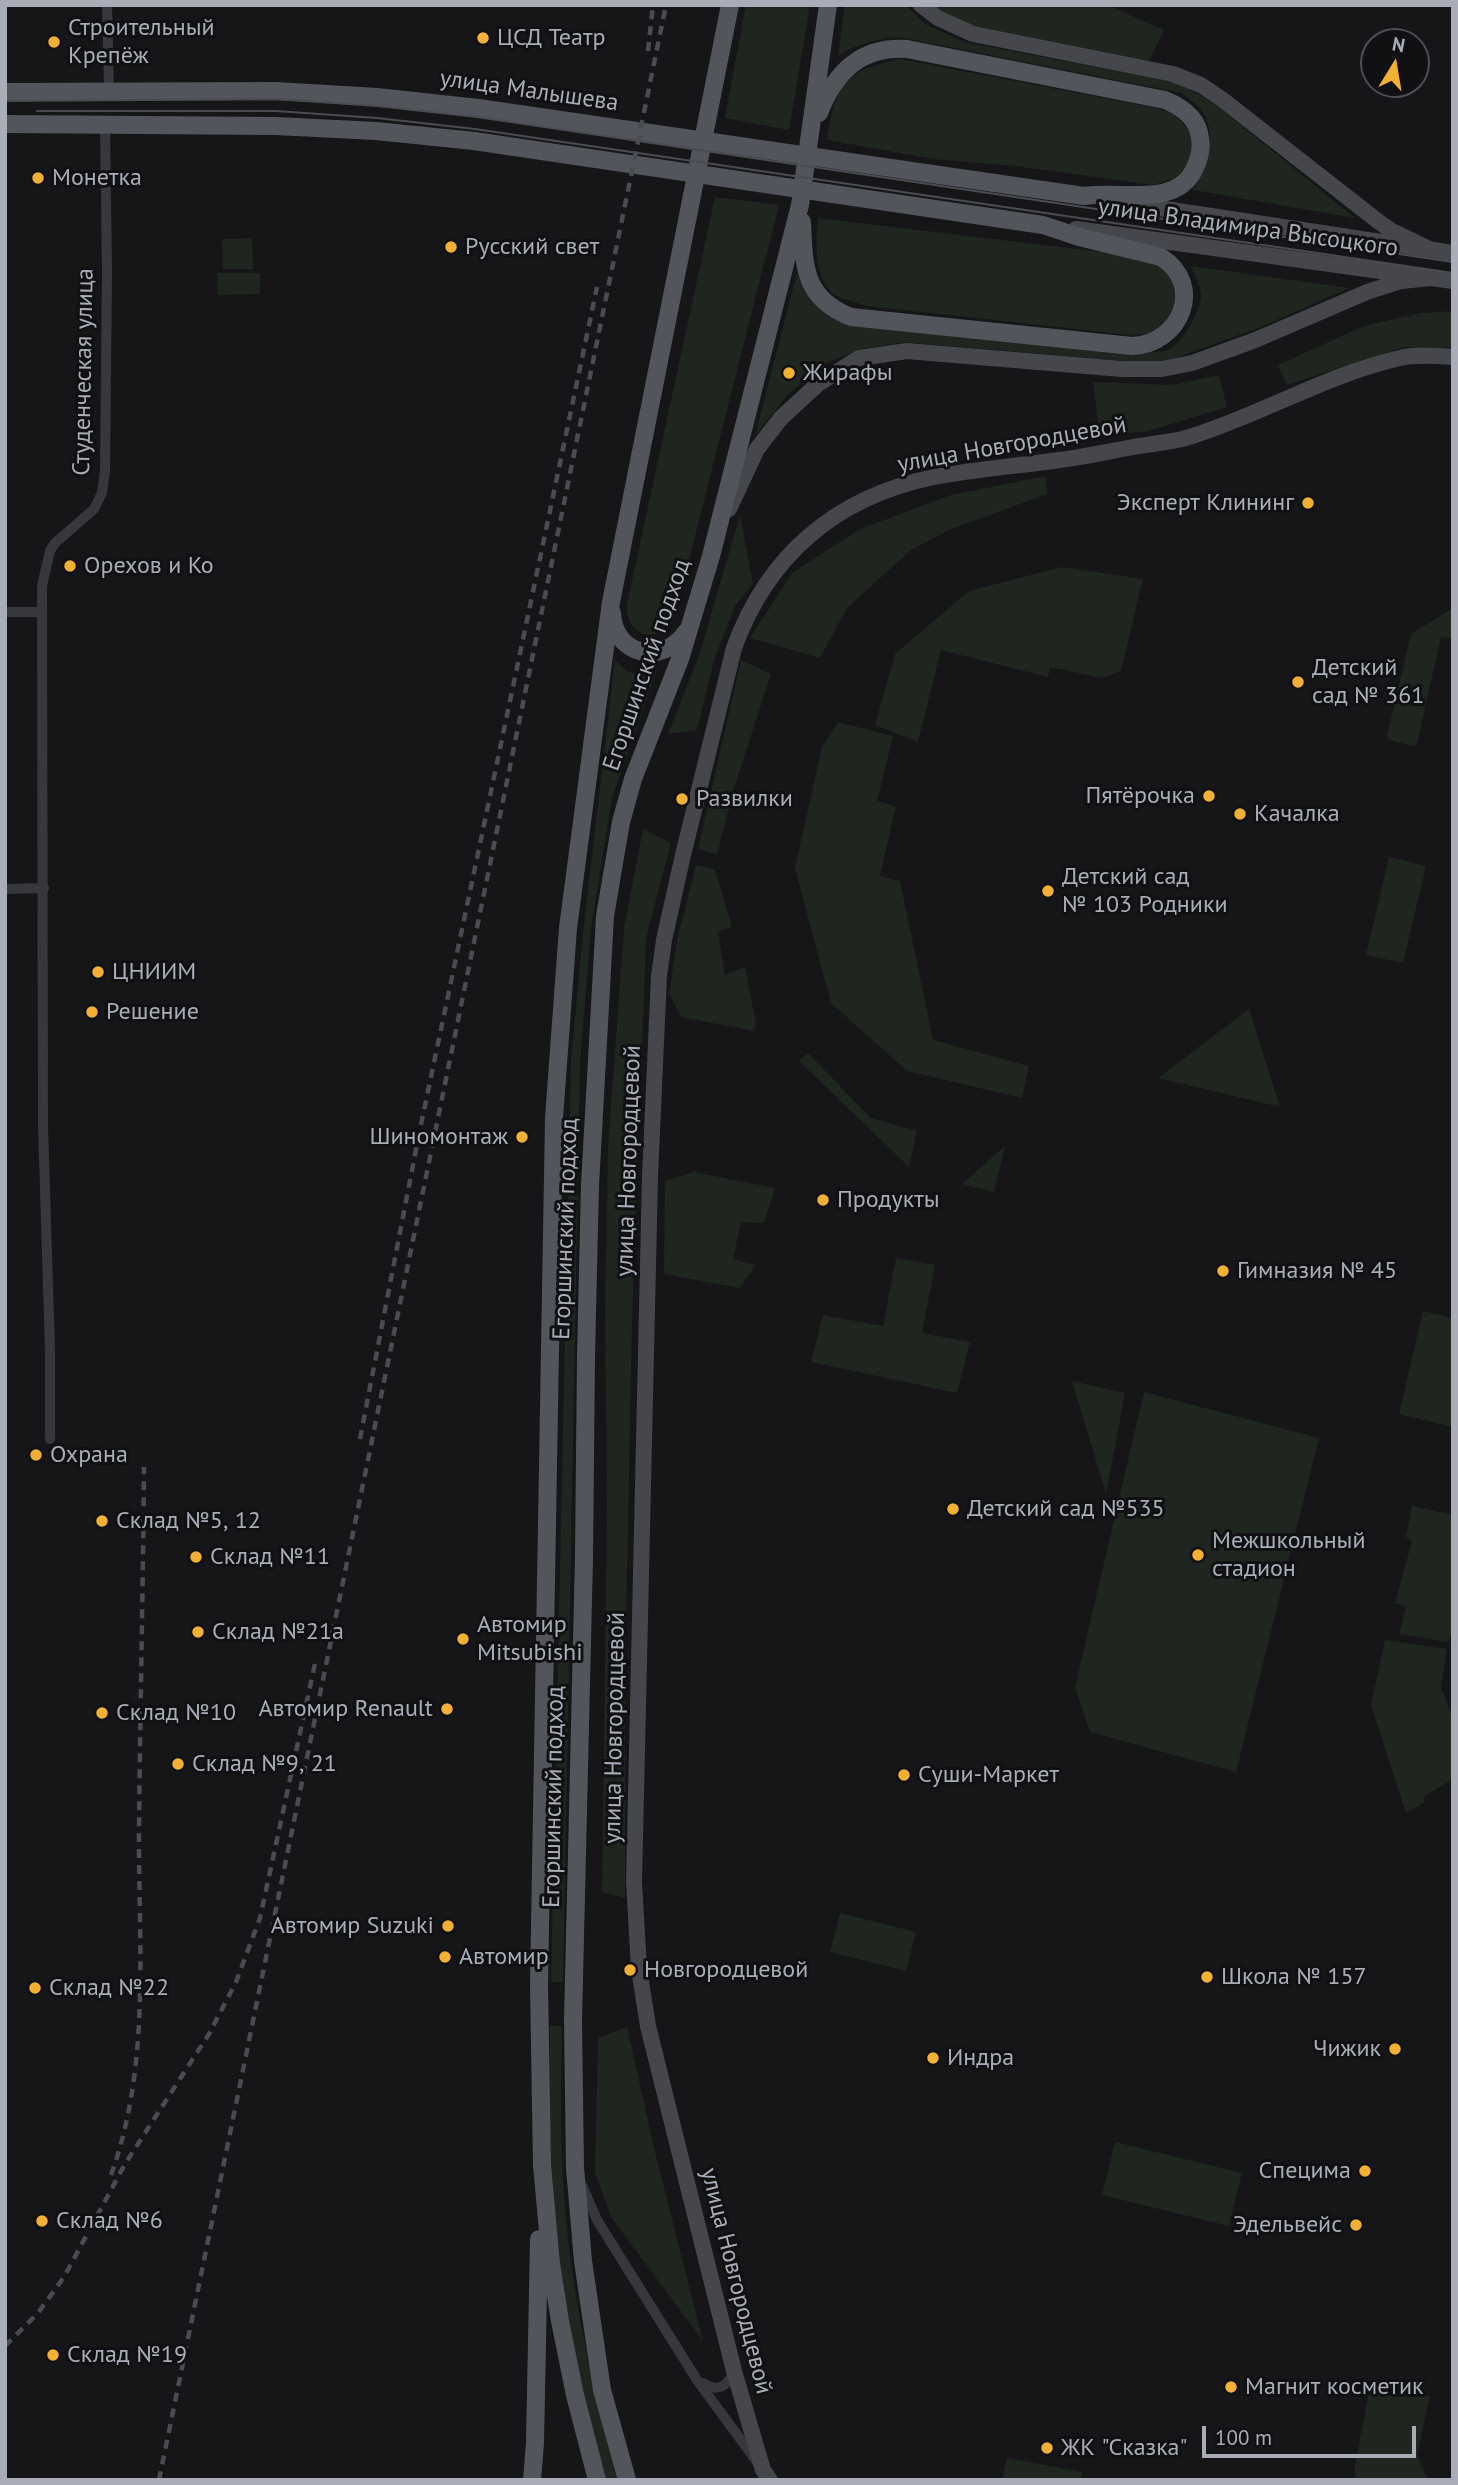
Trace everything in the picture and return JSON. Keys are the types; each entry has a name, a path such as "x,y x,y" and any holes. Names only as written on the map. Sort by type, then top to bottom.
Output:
{"main road":[{"name":"Егоршинский подход","path":"597,2480 575,2395 560,2321 551,2264 542,2165 539,1985 554,1118 568,928 611,603 730,5"},
{"name":"Егоршинский подход","path":"627,2480 602,2390 583,2262 575,2168 573,2021 590,1185 605,916 619,834 633,779 680,659 711,556 800,205 828,5"},
{"path":"810,136 829,90 837,79 862,58 890,48 1151,96 1177,105 1193,119 1200,134 1200,151 1193,172 1179,189 1161,194 1084,196"},
{"name":"улица Малышева","path":"5,92 276,91 377,97 478,107 1043,190"},
{"path":"5,124 276,126 376,131 474,141 1040,224 1079,237 1152,253 1170,262 1181,278 1184,289 1183,307 1175,323 1158,340 1142,346 851,317 832,308 810,282 802,257 800,205"},
{"name":"улица Владимира Высоцкого","path":"1043,190 1084,196"},
{"path":"611,603 612,620 620,636 635,649 644,652 660,652 676,645 692,620"},
{"path":"531,2480 535,2443 542,2165"}],"street":[{"path":"107,5 109,91"},
{"path":"922,5 938,18 973,34 1174,74 1201,85 1379,222 1429,249"},
{"name":"Студенческая улица","path":"50,1439 43,1126 41,586 55,542 94,509 102,493 105,471 107,287 105,124"},
{"name":"улица Владимира Высоцкого","path":"1084,196 1453,253"},
{"name":"улица Владимира Высоцкого","path":"1040,224 1453,281"},
{"path":"711,556 742,478 768,434 810,390 859,358 886,353 918,352 1122,369 1162,369 1192,363 1253,341 1401,281 1431,278"},
{"name":"улица Новгородцевой","path":"766,2475 734,2371 648,2026 639,1969 634,1882 650,1177 659,976 683,855 738,639 760,592 795,547 838,515 864,500 933,477 1063,460 1184,438 1315,386 1402,357 1453,357"},
{"path":"5,612 42,612"},
{"path":"5,889 44,888"},
{"path":"575,2168 597,2220 697,2379 766,2475"},
{"path":"697,2379 712,2389 720,2389 726,2385 734,2371"}],"shaded area":[{"path":"746,5 810,5 789,130 725,118"},
{"path":"845,5 906,5 923,23 964,42 1179,83 1216,105 1355,218 1193,190 1207,160 1209,127 1199,107 1182,93 899,37 867,42 838,56"},
{"path":"935,5 1107,5 1164,30 1148,63 975,27"},
{"path":"900,59 1156,108 1171,113 1180,120 1190,131 1194,149 1188,165 1176,177 1154,185 1015,166 933,159 827,140 834,106 846,83 866,69"},
{"path":"715,197 779,205 674,619 659,633 643,634 631,624 627,604"},
{"path":"818,218 1141,258 1159,265 1169,275 1175,292 1173,309 1157,330 1147,334 1130,335 867,306 841,298 825,284 818,263"},
{"path":"252,238 253,269 223,269 222,239"},
{"path":"1191,266 1349,288 1261,327 1170,360 1151,363 904,342 861,349 821,365 786,397 755,436 797,273 804,289 815,302 843,323 1143,353 1170,349 1190,326 1201,297"},
{"path":"217,273 260,273 260,294 218,295"},
{"path":"1453,311 1453,348 1404,347 1287,385 1278,365 1364,326 1421,313"},
{"path":"1219,375 1227,407 1148,431 1100,437 1093,382 1172,385"},
{"path":"1046,476 1047,494 949,530 911,550 847,608 820,658 750,638 792,573 860,529 951,495"},
{"path":"740,515 753,584 735,606 714,660 697,730 668,734 700,653"},
{"path":"1062,567 1143,579 1121,671 1102,678 1050,667 1048,677 941,650 918,742 875,725 895,654 969,591"},
{"path":"1453,608 1453,639 1441,637 1417,744 1414,746 1389,740 1387,735 1411,634"},
{"path":"615,660 628,672 647,676 657,669 612,798 591,929 580,1063 563,1982 551,1982 571,1061 583,932"},
{"path":"741,660 771,674 735,785 717,854 698,849"},
{"path":"838,722 893,736 877,801 896,806 880,876 900,881 933,1040 1029,1066 1022,1098 907,1071 831,1003 795,868 822,747"},
{"path":"643,829 671,843 646,938 632,1321 625,1674 625,1898 602,1892 607,1505 605,1310 608,1148 624,928"},
{"path":"1389,857 1426,866 1403,963 1366,955"},
{"path":"696,865 715,869 732,927 718,932 725,975 745,967 756,1024 754,1031 681,1017 669,993 678,936"},
{"path":"1249,1009 1280,1107 1158,1078"},
{"path":"808,1053 871,1118 917,1131 909,1167 799,1061"},
{"path":"1005,1146 994,1192 962,1184"},
{"path":"694,1172 775,1188 764,1223 741,1222 733,1259 756,1265 740,1288 664,1274 665,1181"},
{"path":"896,1258 935,1265 922,1333 970,1342 957,1393 811,1362 823,1315 883,1326"},
{"path":"1423,1311 1453,1318 1453,1427 1399,1414"},
{"path":"1072,1381 1125,1393 1106,1494"},
{"name":"Межшкольный стадион","path":"1144,1392 1319,1438 1236,1772 1090,1732 1075,1687"},
{"path":"1412,1506 1453,1515 1453,1625 1449,1642 1399,1634 1406,1607 1395,1603 1412,1541 1406,1537"},
{"path":"1385,1640 1447,1649 1441,1687 1453,1719 1453,1779 1423,1797 1425,1802 1406,1813 1371,1705"},
{"path":"840,1913 916,1932 906,1971 830,1952"},
{"path":"550,2026 562,2026 562,2162 570,2257 590,2369 617,2480 604,2480 580,2381 561,2282 552,2186"},
{"path":"627,2027 655,2152 703,2341 611,2217 595,2172 598,2038"},
{"path":"1115,2142 1242,2173 1229,2226 1102,2195"},
{"path":"1371,2383 1430,2396 1417,2455 1428,2480 1355,2480 1355,2465"},
{"path":"1007,2458 1082,2472 1081,2480 1002,2480"}],"tram line":[{"path":"5,101 276,99 477,117 1453,262"},
{"path":"37,111 276,111 377,118 475,129 1453,273"}],"railway":[{"path":"648,51 653,5"},
{"path":"159,2480 666,5"},
{"path":"360,1439 419,1134 597,287"},
{"path":"111,2175 132,2093 140,2008 139,1838 144,1467"},
{"path":"5,2346 38,2313 64,2277 125,2164 209,2034 236,1982 260,1918 316,1659"}],"place":[{"name":"ЦСД Театр","path":"483,38"},
{"name":"Строительный Крепёж","path":"54,42"},
{"name":"Монетка","path":"38,178"},
{"name":"Русский свет","path":"451,247"},
{"name":"Жирафы","path":"789,373"},
{"name":"Эксперт Клининг","path":"1308,503"},
{"name":"Орехов и Ко","path":"70,566"},
{"name":"Детский сад № 361","path":"1298,682"},
{"name":"Пятёрочка","path":"1209,796"},
{"name":"Развилки","path":"682,799"},
{"name":"Качалка","path":"1240,814"},
{"name":"Детский сад № 103 Родники","path":"1048,891"},
{"name":"ЦНИИМ","path":"98,972"},
{"name":"Решение","path":"92,1012"},
{"name":"Шиномонтаж","path":"522,1137"},
{"name":"Продукты","path":"823,1200"},
{"name":"Гимназия № 45","path":"1223,1271"},
{"name":"Охрана","path":"36,1455"},
{"name":"Детский сад №535","path":"953,1509"},
{"name":"Склад №5, 12","path":"102,1521"},
{"name":"Межшкольный стадион","path":"1198,1555"},
{"name":"Склад №11","path":"196,1557"},
{"name":"Склад №21а","path":"198,1632"},
{"name":"Автомир Mitsubishi","path":"463,1639"},
{"name":"Автомир Renault","path":"447,1709"},
{"name":"Склад №10","path":"102,1713"},
{"name":"Склад №9, 21","path":"178,1764"},
{"name":"Суши-Маркет","path":"904,1775"},
{"name":"Автомир Suzuki","path":"448,1926"},
{"name":"Автомир","path":"445,1957"},
{"name":"Новгородцевой","path":"630,1970"},
{"name":"Школа № 157","path":"1207,1977"},
{"name":"Склад №22","path":"35,1988"},
{"name":"Чижик","path":"1395,2049"},
{"name":"Индра","path":"933,2058"},
{"name":"Специма","path":"1365,2171"},
{"name":"Склад №6","path":"42,2221"},
{"name":"Эдельвейс","path":"1356,2225"},
{"name":"Склад №19","path":"53,2355"},
{"name":"Магнит косметик","path":"1231,2387"},
{"name":"ЖК \"Сказка\"","path":"1047,2448"}]}
